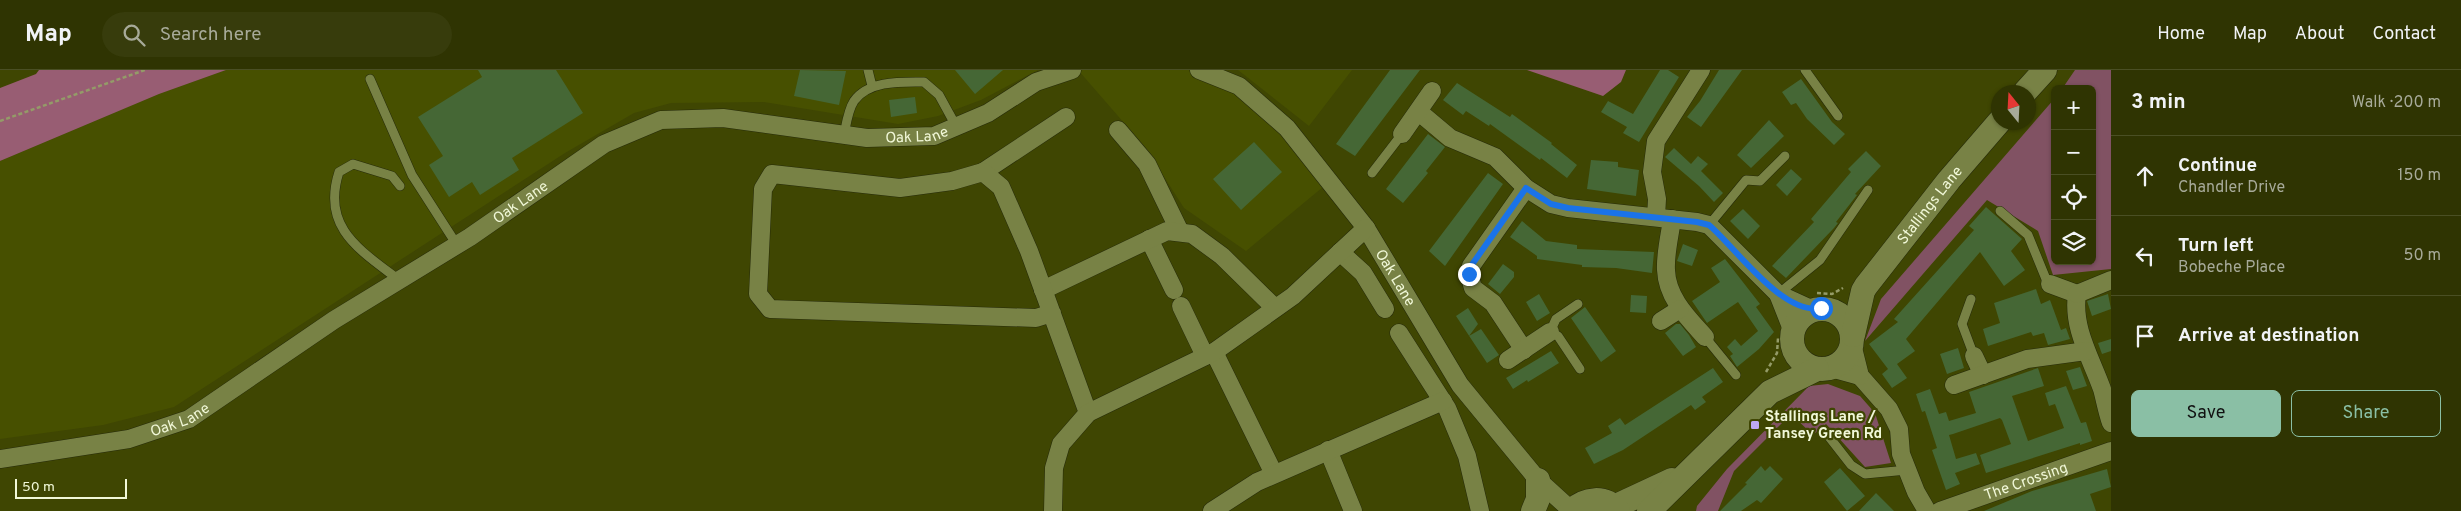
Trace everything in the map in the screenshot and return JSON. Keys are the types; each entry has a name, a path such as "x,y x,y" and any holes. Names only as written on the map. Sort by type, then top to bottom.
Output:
{"main road":[{"path":"2031,85 2045,70"},
{"name":"Stallings Lane","path":"1852,339 1863,291 1949,180 1992,130"},
{"path":"1770,392 1793,337 1797,322 1817,309 1863,291"},
{"path":"1648,511 1692,471 1770,392 1824,368 1841,363 1848,355 1852,339 1848,323 1842,315 1832,310 1817,309"},
{"path":"1793,337 1796,354 1805,364 1824,368"},
{"path":"1571,511 1587,500 1597,500 1616,509 1692,471"},
{"path":"1672,511 1692,471"},
{"path":"1533,511 1538,499 1538,480"}],"street":[{"name":"Oak Lane","path":"0,459 128,439 189,418 334,320 457,245 604,144 661,120 723,118 867,138 934,136 988,113 1036,82 1072,70"},
{"name":"Oak Lane","path":"1199,70 1239,86 1287,128 1366,228 1460,385 1538,480 1571,511"},
{"path":"1701,70 1656,141 1652,172 1657,199 1664,218 1666,270 1671,292 1680,309 1705,337"},
{"path":"1402,134 1432,91"},
{"path":"1419,112 1450,138 1495,157 1526,188 1551,204 1568,208 1664,218 1709,225 1778,294 1798,305 1817,309"},
{"path":"1052,314 1036,318 770,309 758,294 763,189 772,174 900,188 952,181 983,172 1066,117"},
{"path":"1118,130 1147,164 1180,232"},
{"path":"983,172 1001,187 1029,251 1088,413"},
{"path":"1524,350 1493,303 1473,288 1469,274 1471,266 1526,188"},
{"path":"1053,511 1054,468 1061,444 1088,413 1209,354 1293,296 1366,228"},
{"path":"1043,290 1166,231 1180,232 1192,234 1222,256 1275,308"},
{"path":"1150,240 1177,298 1274,474"},
{"path":"1340,252 1363,273 1385,309"},
{"path":"2050,284 2077,294 2111,280"},
{"path":"1778,294 1793,337"},
{"path":"2077,294 2075,307 2082,339 2102,390 2111,423"},
{"path":"1661,321 1680,309"},
{"path":"1508,360 1550,332"},
{"path":"1399,333 1443,401 1468,456 1480,511"},
{"path":"1852,339 1860,376 1888,409 1899,429 1901,454 1916,492 1927,511"},
{"path":"1954,385 2038,356 2065,355 2086,351"},
{"path":"1974,356 1982,375"},
{"path":"1824,368 1860,376"},
{"path":"1212,511 1257,482 1443,401"},
{"path":"1328,450 1353,511"},
{"name":"The Crossing","path":"1940,511 2111,451"}],"lane":[{"path":"868,70 872,86"},
{"path":"1806,70 1838,116"},
{"path":"370,79 412,175 457,245"},
{"path":"844,135 854,101 872,86 905,82 924,82 939,95 956,126"},
{"path":"1372,173 1402,134"},
{"path":"1709,225 1746,180 1760,181 1785,156"},
{"path":"399,280 352,243 337,220 334,188 339,172 353,164 392,176 400,186"},
{"path":"1778,294 1820,260 1868,190"},
{"path":"2000,211 2028,235 2046,279 2050,284"},
{"path":"1971,299 1962,324 1974,356"},
{"path":"1578,304 1556,319 1550,332 1558,336 1580,369"},
{"path":"1705,337 1736,375"},
{"path":"1826,433 1852,465 1865,474 1907,470"}],"path":[{"path":"0,121 145,70"}],"shaded area":[{"path":"39,70 226,70 159,94 0,161 0,88 36,74"},
{"path":"226,70 1038,70 981,100 938,116 898,124 764,102 671,103 634,113 565,153 174,407 103,425 0,439 0,161 159,94"},
{"path":"1078,70 1199,70 1239,86 1329,182 1246,251 1184,208 1145,147"},
{"path":"1238,70 1352,70 1309,126"},
{"path":"1527,70 1626,70 1621,82 1603,96"},
{"path":"2075,70 2111,70 2111,269 2053,275 2038,231 1987,200 1865,341 1881,299 2027,130 2036,130 2036,120 2051,103 2051,265 2096,265 2096,85 2065,85"},
{"path":"1828,384 1860,396 1875,413 1891,463 1865,467 1826,424 1813,435 1791,414 1734,471 1718,511 1696,511 1697,506 1727,469 1809,386"}],"building":[{"path":"478,70 556,70 583,113 512,158 519,170 480,195 472,182 449,197 429,165 443,156 418,117 482,77"},
{"path":"800,70 846,71 839,105 794,96"},
{"path":"955,70 1003,70 975,94"},
{"path":"1390,70 1420,70 1355,156 1336,144"},
{"path":"1660,70 1668,70 1679,77 1639,142 1623,133 1627,127 1601,112 1608,101 1633,114"},
{"path":"1719,70 1742,70 1701,127 1687,117 1700,101"},
{"path":"1801,79 1832,122 1845,134 1834,145 1807,119 1796,103 1791,105 1782,92"},
{"path":"1457,83 1510,117 1512,114 1552,143 1577,165 1567,178 1490,124 1489,126 1466,111 1463,115 1443,100"},
{"path":"915,97 917,113 891,117 889,100"},
{"path":"1769,120 1784,136 1751,168 1737,155"},
{"path":"1428,134 1445,147 1426,171 1428,173 1403,203 1386,189"},
{"path":"1254,142 1282,172 1241,210 1213,179"},
{"path":"1674,148 1691,164 1698,156 1708,164 1701,171 1723,193 1714,202 1699,186 1665,157"},
{"path":"1866,151 1881,166 1855,194 1857,195 1836,222 1838,223 1834,228 1786,278 1772,266 1814,222 1811,219 1851,172 1848,169"},
{"path":"1591,160 1618,162 1618,167 1639,170 1636,196 1587,189"},
{"path":"1791,169 1802,179 1787,196 1776,185"},
{"path":"1488,173 1503,184 1445,266 1429,251"},
{"path":"1986,207 2022,239 2011,251 2025,270 2004,286 1980,252 1906,339 1915,351 1897,364 1907,378 1892,388 1882,374 1888,369 1869,344 1898,322 1894,319 1974,230 1969,226"},
{"path":"1743,209 1760,226 1748,239 1730,221"},
{"path":"1522,221 1546,241 1577,245 1577,249 1654,252 1652,273 1616,268 1582,267 1582,265 1537,259 1537,256 1510,237"},
{"path":"1683,244 1698,250 1692,266 1677,261"},
{"path":"1725,259 1760,304 1756,307 1774,332 1759,349 1737,367 1730,356 1733,354 1727,347 1735,339 1741,346 1758,331 1738,302 1707,323 1692,301 1720,282 1711,268"},
{"path":"1503,264 1514,272 1514,277 1500,294 1488,284"},
{"path":"2036,289 2041,304 2050,300 2061,330 2066,328 2070,339 2048,345 2044,333 2033,336 2031,332 1988,346 1983,329 2000,323 1994,303"},
{"path":"1539,294 1550,313 1537,321 1526,302"},
{"path":"2108,294 2111,309 2092,316 2087,301"},
{"path":"1631,295 1647,296 1646,313 1630,312"},
{"path":"1585,307 1616,351 1601,362 1571,318"},
{"path":"1468,308 1478,324 1469,336 1456,316"},
{"path":"1676,324 1680,324 1696,347 1683,356 1665,333"},
{"path":"1481,329 1499,355 1487,363 1469,336"},
{"path":"2111,339 2111,351 2102,354 2098,343"},
{"path":"1958,348 1964,368 1947,374 1940,354"},
{"path":"1551,351 1559,363 1513,389 1506,378"},
{"path":"2080,367 2087,386 2073,390 2066,371"},
{"path":"1713,368 1723,382 1702,397 1706,402 1695,410 1691,405 1623,450 1594,464 1585,448 1612,433 1608,426 1620,418 1625,425"},
{"path":"2038,368 2044,386 2012,396 2028,441 2064,428 2055,404 2049,406 2045,393 2066,386 2081,423 2086,422 2092,441 2080,445 2080,443 1986,473 1980,455 2011,444 2002,420 2000,418 1949,435 1956,459 1976,453 1980,464 1955,473 1960,484 1946,490 1932,450 1937,448 1925,411 1922,412 1916,394 1930,389 1939,414 1946,412 1949,421 1976,413 1969,392"},
{"path":"1761,466 1765,471 1770,466 1783,479 1761,503 1757,500 1741,511 1720,511 1747,484 1745,483"},
{"path":"1840,468 1865,496 1847,511 1824,482"},
{"path":"2107,469 2111,487 2090,494 2096,511 1984,511 2032,491"},
{"path":"1876,493 1894,511 1859,511"}],"place":[{"name":"Stallings Lane / Tansey Green Rd","path":"1755,425"}],"route":[{"path":"1469,274 1471,266 1526,188 1551,204 1568,208 1656,217 1709,225 1778,294 1798,305 1813,310 1821,308"}]}
